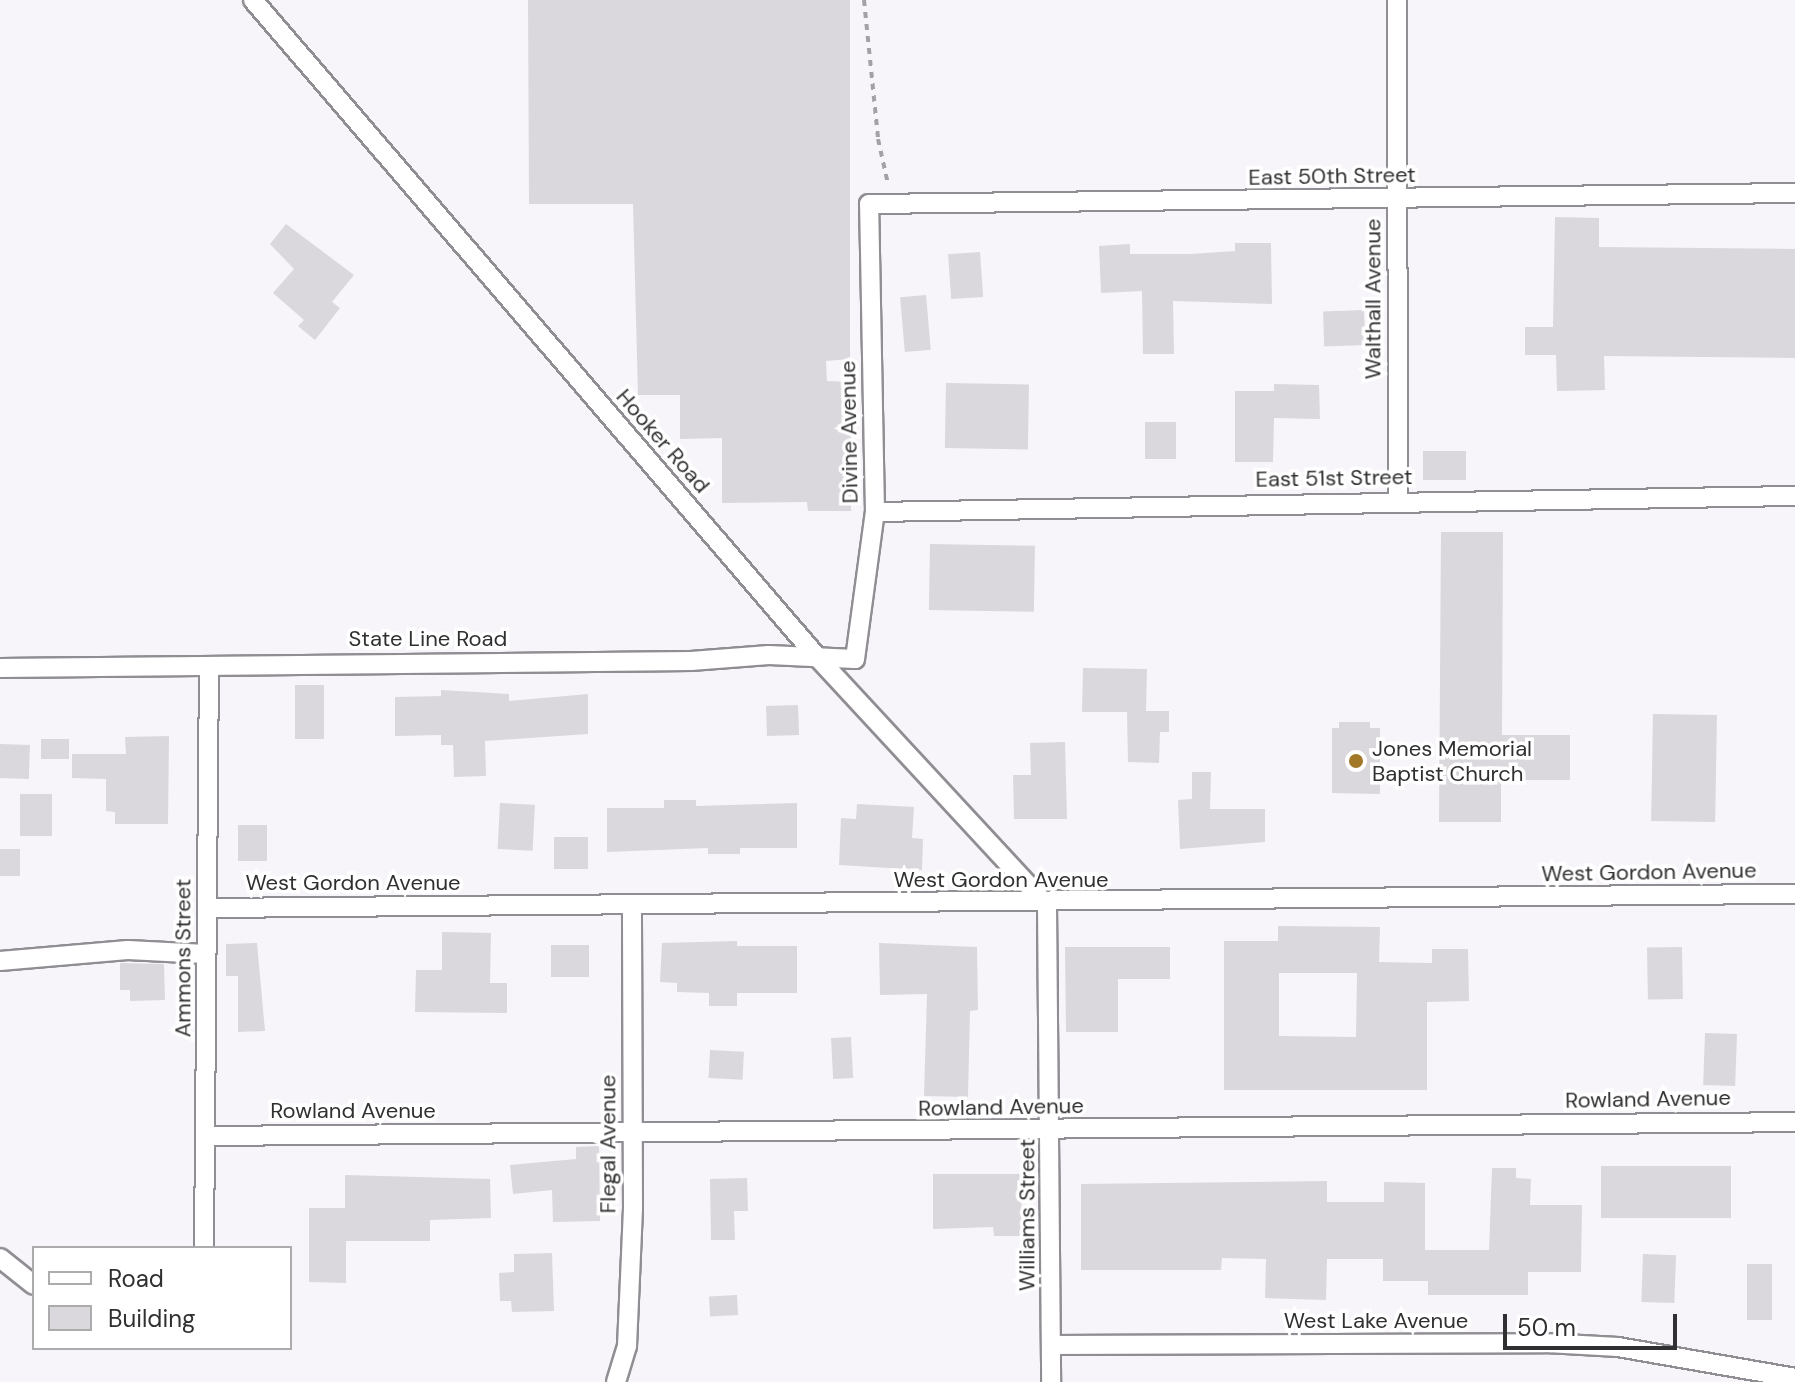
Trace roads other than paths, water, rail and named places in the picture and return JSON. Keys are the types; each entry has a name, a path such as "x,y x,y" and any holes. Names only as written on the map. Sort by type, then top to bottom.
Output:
{"street":[{"name":"Hooker Road","path":"253,0 818,658 1047,905"},
{"name":"Walthall Avenue","path":"1397,0 1398,501"},
{"name":"East 50th Street","path":"869,204 1795,193"},
{"name":"Divine Avenue","path":"855,659 875,512 869,204"},
{"name":"East 51st Street","path":"875,512 1795,496"},
{"name":"State Line Road","path":"0,668 855,659"},
{"name":"Ammons Street","path":"204,1246 209,668"},
{"name":"West Gordon Avenue","path":"208,908 632,904 1047,905 1795,894"},
{"name":"Flegal Avenue","path":"616,1382 627,1346 633,1134 632,904"},
{"name":"Williams Street","path":"1047,905 1051,1382"},
{"path":"0,961 128,950 206,954"},
{"name":"Rowland Avenue","path":"206,1136 1050,1131 1795,1122"},
{"path":"0,1258 32,1283"},
{"name":"West Lake Avenue","path":"1051,1345 1545,1343 1634,1349 1795,1378"}],"place":[{"name":"Jones Memorial Baptist Church","path":"1356,761"}]}
